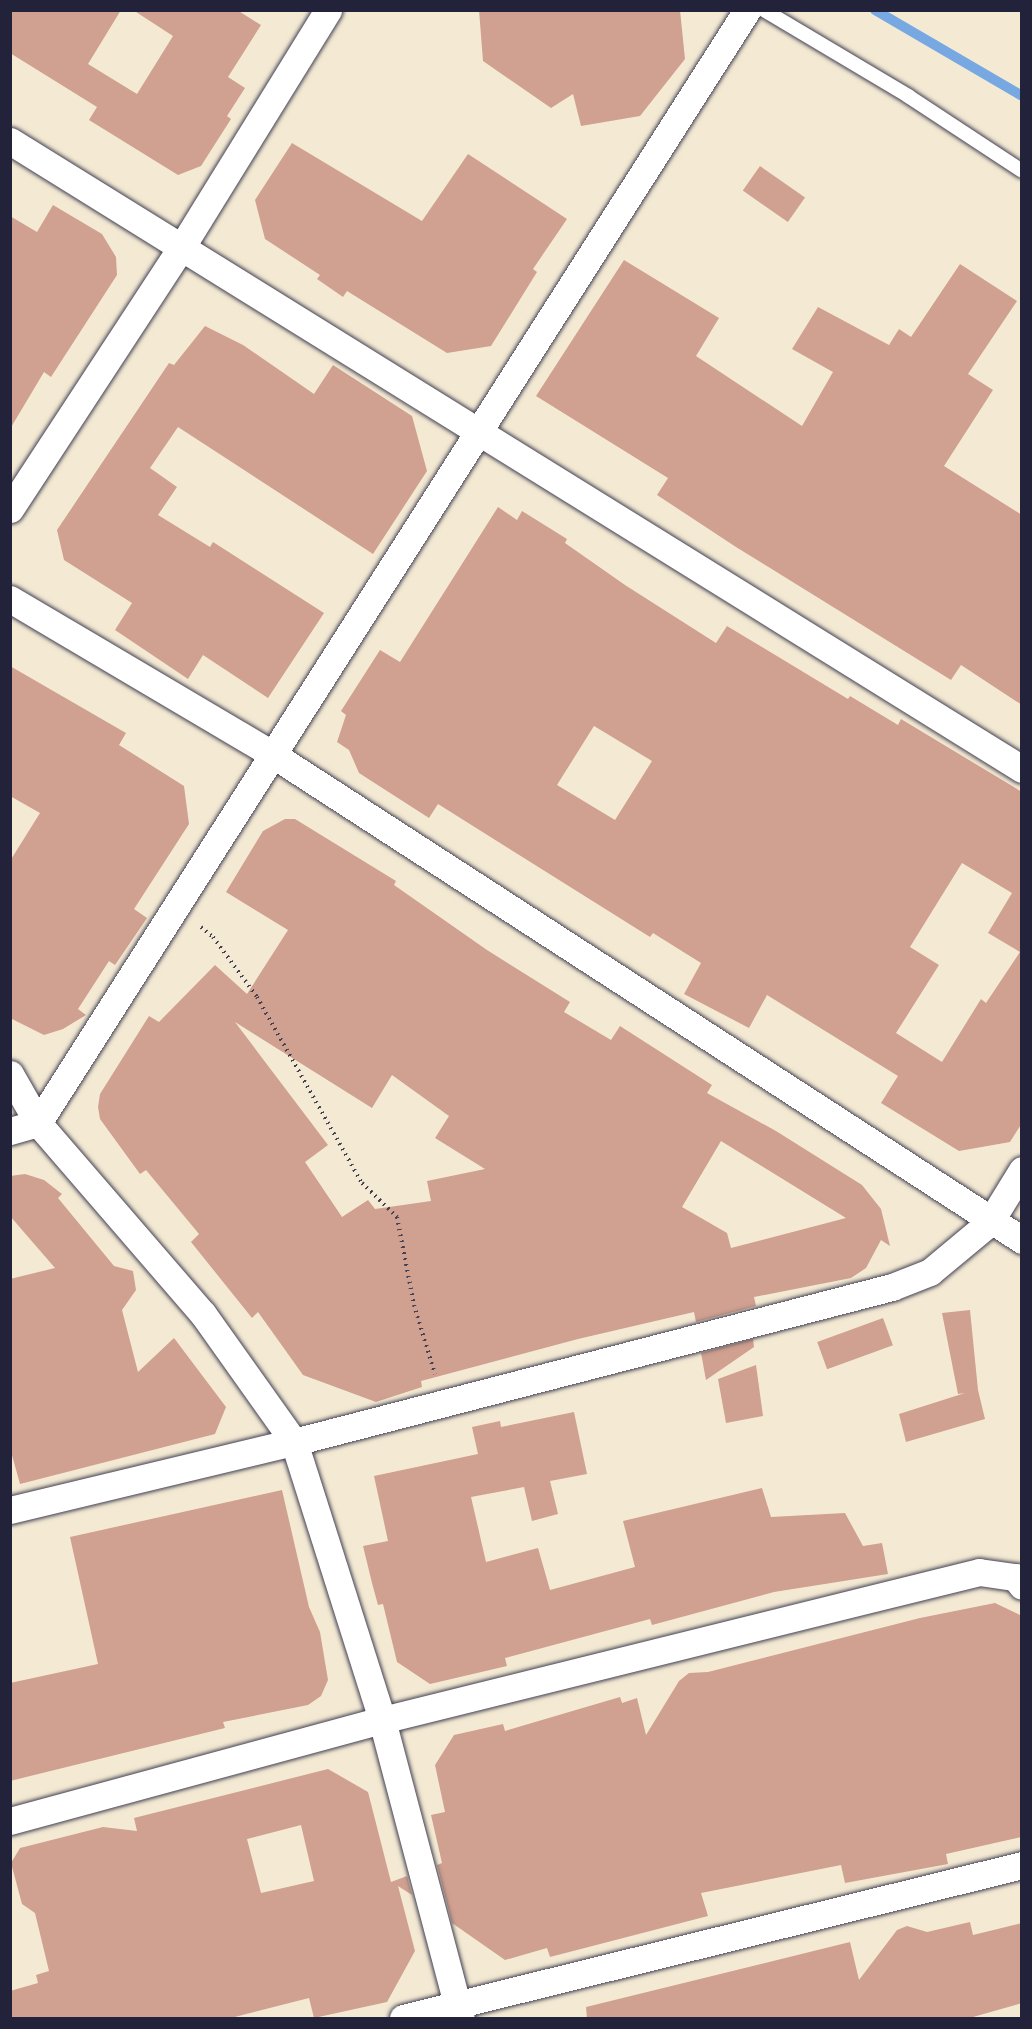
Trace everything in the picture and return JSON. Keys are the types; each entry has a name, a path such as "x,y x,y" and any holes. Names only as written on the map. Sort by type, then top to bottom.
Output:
{"street":[{"path":"10,508 181,248 328,10"},
{"path":"10,1131 38,1123 747,10"},
{"path":"10,141 480,430 1022,769"},
{"path":"10,599 272,754 990,1222 1022,1240"},
{"path":"10,1074 38,1123 203,1314 294,1442 382,1720 459,2012"},
{"path":"10,1510 294,1442 892,1287 930,1272 990,1222 1022,1170"},
{"path":"10,1821 382,1720 980,1572 1015,1578 1022,1586"},
{"path":"404,2019 459,2012 1022,1865"}],"lane":[{"path":"764,10 908,96 1022,171"}],"path":[{"path":"176,906 213,937 257,997 362,1183 398,1217 414,1305 443,1404"}],"building":[{"path":"10,10 121,10 88,64 137,94 173,36 133,10 237,10 261,25 228,77 245,88 227,116 231,119 201,166 178,175 89,120 97,107 10,53"},
{"path":"479,10 680,10 685,59 640,116 581,126 573,94 551,108 483,61"},
{"path":"292,143 422,221 468,154 567,219 533,269 537,272 491,346 447,353 347,291 343,297 317,279 320,275 265,239 255,200"},
{"path":"760,166 805,198 788,222 743,191"},
{"path":"53,205 102,234 116,257 117,275 51,377 44,372 10,429 10,216 37,232"},
{"path":"624,260 719,318 696,356 802,426 833,372 792,349 818,307 889,345 899,329 911,337 960,264 1017,301 968,374 993,390 944,466 1022,515 1022,705 961,665 951,680 736,547 657,495 668,478 536,396"},
{"path":"205,326 243,345 314,394 333,365 412,416 427,471 373,554 178,427 150,468 177,487 158,515 210,547 213,542 324,613 268,698 203,655 188,679 115,630 132,603 64,560 57,530 169,363 174,365"},
{"path":"498,507 517,520 522,511 567,539 565,543 625,585 716,643 727,626 848,699 850,696 898,725 901,719 1022,792 1022,1123 1010,1142 959,1151 881,1103 898,1076 767,995 749,1028 684,994 701,963 653,933 650,937 438,804 429,818 359,773 349,750 337,742 346,715 341,711 380,650 400,662","holes":["594,726 652,761 615,820 557,785","962,863 1012,893 988,933 1020,952 986,1003 981,999 942,1062 896,1033 939,965 910,947"]},
{"path":"10,666 126,733 119,745 184,786 189,824 134,909 147,918 115,965 109,961 78,1009 86,1015 63,1029 44,1035 10,1018 10,861 40,813 10,796"},
{"path":"285,819 295,819 396,881 394,885 487,950 570,1002 564,1012 611,1040 620,1026 712,1085 707,1093 776,1131 862,1185 881,1209 890,1246 881,1240 866,1268 851,1278 754,1297 756,1306 696,1322 694,1312 578,1339 421,1381 422,1387 376,1402 303,1375 258,1312 252,1318 191,1242 199,1234 146,1170 140,1174 100,1119 98,1107 100,1094 149,1016 159,1022 215,965 247,994 288,930 226,892 263,831","holes":["235,1022 372,1108 392,1075 449,1116 435,1138 485,1169 427,1181 431,1201 375,1209 368,1200 342,1217 305,1162 328,1145","721,1141 846,1218 731,1248 727,1233 682,1207"]},
{"path":"25,1174 44,1180 62,1194 58,1198 114,1266 133,1271 136,1290 122,1310 138,1372 174,1338 226,1407 215,1434 20,1484 10,1448 10,1279 55,1268 10,1216 10,1176"},
{"path":"970,1310 978,1390 985,1419 906,1442 899,1414 965,1393 958,1394 942,1313"},
{"path":"883,1318 893,1345 827,1369 817,1342"},
{"path":"753,1339 754,1347 706,1380 701,1353"},
{"path":"756,1365 763,1416 726,1423 718,1379"},
{"path":"574,1412 587,1474 550,1481 558,1514 532,1521 524,1487 471,1497 486,1562 538,1548 550,1590 635,1567 623,1521 762,1488 771,1517 845,1513 863,1546 882,1543 888,1574 774,1592 652,1625 650,1619 505,1658 507,1666 430,1684 397,1662 383,1604 378,1605 372,1583 363,1546 388,1541 374,1476 478,1454 472,1427 500,1421 501,1427"},
{"path":"282,1490 309,1607 320,1632 328,1680 321,1696 308,1705 223,1722 225,1728 10,1781 10,1683 98,1664 70,1537"},
{"path":"995,1603 1022,1616 1021,1837 946,1854 948,1864 845,1883 841,1865 701,1893 708,1916 550,1957 547,1948 505,1960 452,1923 437,1865 442,1863 431,1815 445,1812 435,1765 454,1735 503,1724 505,1731 620,1697 622,1703 637,1698 646,1735 679,1681 689,1673 708,1672 920,1618"},
{"path":"328,1769 368,1792 391,1882 407,1876 412,1895 398,1886 415,1951 387,2002 314,2018 309,1998 227,2019 10,2019 10,1991 38,1983 36,1975 49,1971 35,1913 22,1904 11,1863 20,1848 103,1827 137,1831 134,1818","holes":["301,1825 314,1881 261,1893 247,1839"]},
{"path":"970,1922 973,1935 1022,1923 1022,2003 966,2019 587,2019 586,2007 850,1942 859,1980 897,1930 907,1926 927,1932"}],"waterway":[{"path":"875,10 1022,96"}]}
